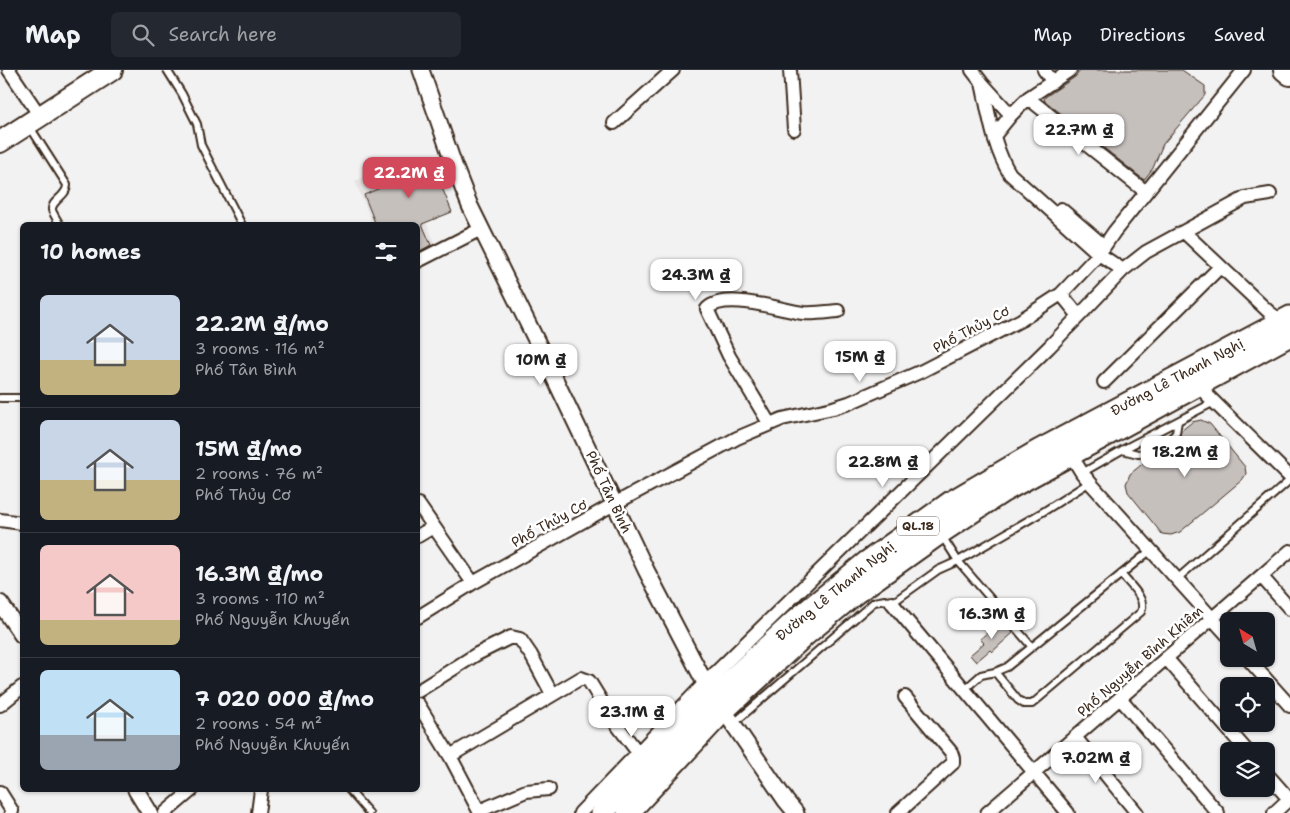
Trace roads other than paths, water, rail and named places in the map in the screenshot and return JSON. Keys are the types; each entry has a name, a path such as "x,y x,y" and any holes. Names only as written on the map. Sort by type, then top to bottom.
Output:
{"highway":[{"name":"Đường Lê Thanh Nghị","path":"602,813 642,758 719,703 804,636 934,526 1002,492 1198,386 1288,325"},
{"name":"Đường Lê Thanh Nghị","path":"934,526 951,502 1038,451 1288,325"},
{"name":"Đường Lê Thanh Nghị","path":"628,813 719,703"}],"main road":[{"path":"0,142 112,70"},
{"path":"1284,70 1290,75"}],"street":[{"path":"9,70 34,120"},
{"name":"Phố Tân Bình","path":"421,70 454,168 470,206 646,570 719,703 796,813"},
{"path":"614,123 674,70"},
{"path":"790,70 794,128"},
{"path":"972,70 982,84 1011,115"},
{"path":"1044,70 1053,82"},
{"path":"994,136 1028,98 1070,70"},
{"name":"Phố Thủy Cơ","path":"420,615 614,504 737,438 782,418 833,408 922,371 1020,320 1061,294 1102,250 1244,70"},
{"path":"982,84 994,136 1003,163 1010,174 1082,233 1123,270"},
{"path":"1028,98 1146,192"},
{"path":"719,703 1123,270 1146,252 1245,198 1270,194"},
{"path":"420,260 481,229"},
{"path":"1184,232 1270,313 1288,325"},
{"path":"1104,382 1220,267"},
{"path":"1061,294 1079,316"},
{"path":"769,424 729,356 708,310 719,302 730,302 761,305 805,313 838,311"},
{"path":"1198,386 1290,479"},
{"path":"1071,455 1086,478 1220,627"},
{"path":"420,507 473,583"},
{"path":"0,520 20,523"},
{"path":"420,535 433,527"},
{"name":"Phố Nguyễn Bỉnh Khiêm","path":"988,813 1261,576 1288,557"},
{"path":"1261,576 1290,609"},
{"path":"0,603 20,632"},
{"path":"892,603 1068,813"},
{"path":"420,690 477,654 511,637 520,639 552,694"},
{"path":"1166,658 1239,742"},
{"path":"1256,668 1290,706"},
{"path":"450,756 552,694 585,678 642,758 580,813"},
{"path":"0,705 20,689"},
{"path":"898,813 953,763 953,758 948,748 906,698"},
{"path":"1120,698 1218,813"},
{"path":"420,707 450,756 478,812 526,791 549,789"},
{"path":"1075,737 1137,813"},
{"path":"1274,813 1290,799 1275,783"},
{"path":"0,792 12,813"},
{"path":"137,792 150,813"},
{"path":"165,813 190,792"},
{"path":"258,813 261,792"}],"lane":[{"path":"167,70 197,124 201,145 240,222"},
{"path":"34,120 67,185 64,194 53,204 52,210 58,222"},
{"path":"0,398 20,398"},
{"path":"719,703 864,609 880,600 892,603 938,570 958,561 1046,510 1122,450 1214,402"},
{"path":"1122,450 1138,454 1145,453 1171,438 1176,433 1178,421"},
{"path":"1177,580 1290,479"},
{"path":"934,526 958,561 1032,647"},
{"path":"965,689 981,675 1007,667 1151,550"},
{"path":"995,672 1018,700 1024,704 1032,704 1141,612 1144,606 1142,600 1121,574"},
{"path":"351,792 369,813"}]}
